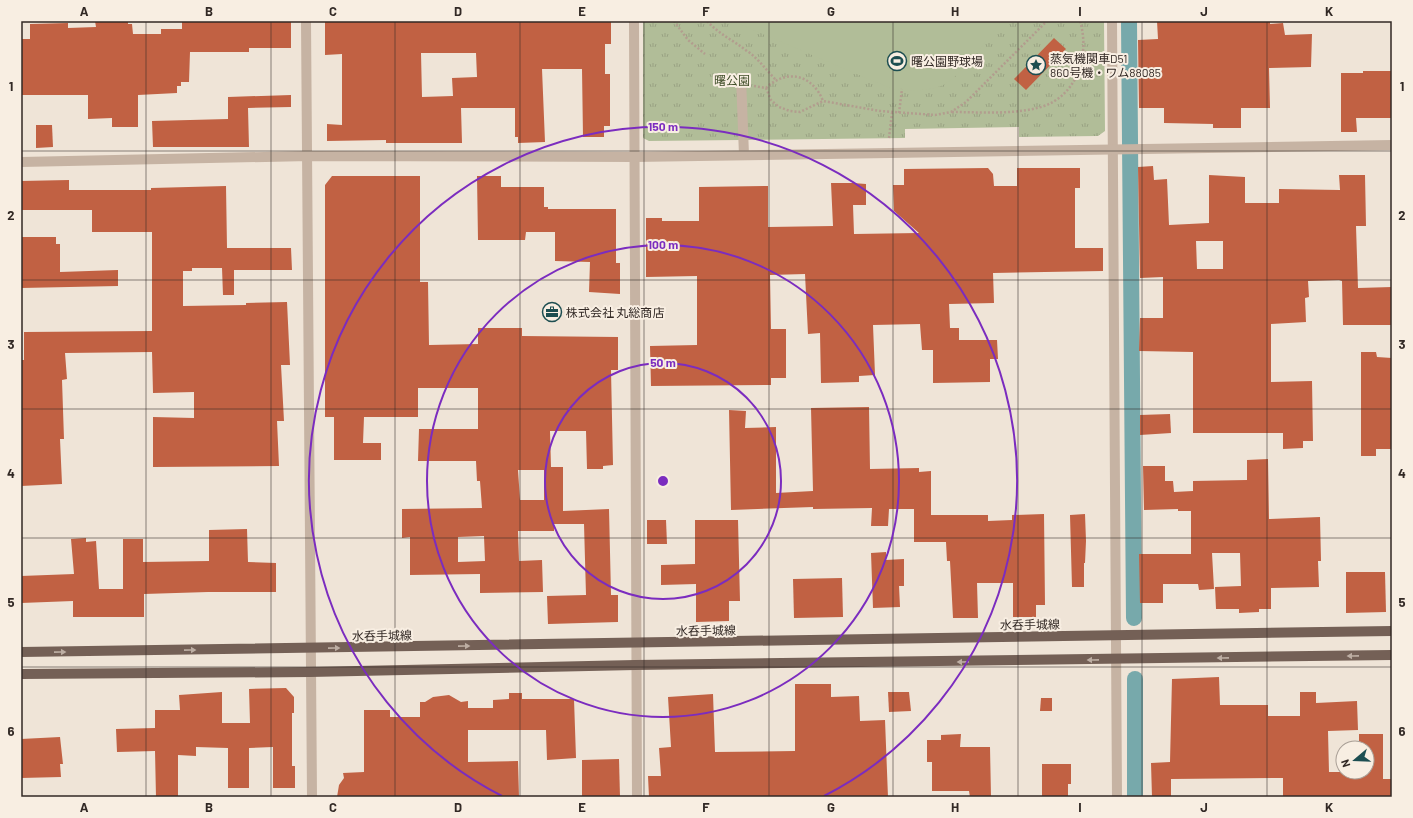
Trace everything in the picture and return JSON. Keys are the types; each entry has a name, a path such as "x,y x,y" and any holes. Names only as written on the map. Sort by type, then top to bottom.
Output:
{"main road":[{"name":"水呑手城線","path":"21,652 636,644 1392,631"},
{"path":"21,674 310,672 635,665 1115,660 1392,655"}],"street":[{"path":"306,21 308,156 309,649 312,797"},
{"path":"634,21 635,665 637,797"},
{"path":"1112,21 1117,797"},
{"path":"740,78 744,155"},
{"path":"21,162 308,156 634,157 1392,145"}],"path":[{"path":"674,21 688,40 705,54"},
{"path":"707,21 727,39 747,50 776,80"},
{"path":"951,112 966,102 1047,21"},
{"path":"766,88 771,100 779,107 790,111 800,112 823,101 892,113 935,115 951,112 1020,111 1042,107 1058,98 1071,86 1081,68 1085,52 1080,21"},
{"path":"1085,52 1104,53"},
{"path":"766,88 776,80 791,76 801,78 812,84 820,92 823,101"},
{"path":"752,85 766,88"},
{"path":"899,113 902,89"},
{"path":"889,138 892,113"}],"green space":[{"name":"曙公園","path":"643,21 1104,21 1105,131 1098,136 1019,137 1019,127 905,129 905,138 649,141 643,138"},
{"name":"曙公園野球場","path":"732,21 1001,21 957,75 941,86 917,90 892,89"}],"building":[{"path":"95,21 128,21 128,24 132,24 133,34 161,34 161,29 182,29 182,21 291,21 291,48 249,48 249,52 190,52 189,82 181,82 181,86 177,86 177,93 138,95 138,127 112,127 112,118 88,119 88,95 21,95 21,39 30,39 30,24 68,23 68,28 96,27"},
{"path":"325,21 611,21 611,44 605,44 605,74 610,74 610,126 604,126 604,137 583,137 582,69 542,69 545,142 518,143 518,137 515,137 515,108 461,108 462,143 386,143 386,140 327,141 327,124 342,125 342,54 325,55","holes":["421,53 476,53 477,77 452,78 453,96 422,97"]},
{"path":"1157,21 1270,21 1270,24 1283,23 1285,35 1312,34 1311,67 1269,68 1270,108 1241,108 1241,128 1213,128 1213,124 1164,123 1164,108 1139,108 1138,40 1158,39"},
{"path":"1054,38 1066,49 1026,90 1014,79"},
{"path":"1363,71 1392,71 1392,118 1356,118 1357,132 1341,132 1341,73 1363,73"},
{"path":"291,95 291,107 248,108 249,147 153,147 152,121 228,119 228,97"},
{"path":"36,125 52,125 53,147 36,148"},
{"path":"1153,166 1154,180 1167,179 1169,225 1209,223 1209,175 1245,177 1245,203 1279,203 1279,189 1340,190 1339,175 1365,175 1366,226 1356,226 1358,288 1392,287 1392,325 1343,325 1342,281 1339,280 1308,281 1309,297 1305,298 1306,322 1271,324 1271,382 1312,381 1313,441 1303,441 1303,448 1283,449 1283,433 1193,433 1193,352 1139,351 1140,318 1163,318 1163,277 1140,278 1138,167","holes":["1196,241 1223,241 1223,269 1197,269"]},
{"path":"988,168 993,174 994,186 1017,186 1017,168 1080,168 1080,188 1075,188 1075,248 1103,248 1103,271 993,273 994,303 949,304 950,328 959,328 959,340 997,340 998,359 990,359 990,382 933,383 933,350 922,350 920,324 873,325 875,375 859,376 859,382 821,383 820,333 808,334 805,274 770,275 771,329 786,329 786,378 771,378 771,385 651,386 650,346 697,345 697,276 646,277 646,218 662,218 662,221 699,221 699,187 768,186 768,227 833,226 831,183 853,183 866,184 866,205 853,205 854,234 919,233 894,211 893,185 904,185 904,169"},
{"path":"332,176 420,176 420,282 428,282 429,345 478,344 478,328 522,328 522,336 618,337 618,370 611,370 613,465 603,466 603,469 587,469 586,431 550,431 551,467 563,467 563,511 609,509 611,595 618,595 618,622 548,624 547,596 586,595 584,524 554,524 554,531 518,531 519,561 542,560 543,592 480,593 480,574 410,575 410,537 402,538 402,509 482,508 480,481 477,481 476,461 418,461 419,429 478,429 478,388 418,388 418,417 364,417 363,443 381,443 381,460 334,460 334,417 325,417 325,185","holes":["518,470 544,470 544,500 520,500","484,536 485,561 458,562 458,537"]},
{"path":"477,176 501,176 501,187 544,187 544,207 548,207 548,209 616,209 616,263 620,263 620,294 589,292 590,262 555,261 555,232 526,232 525,240 478,240"},
{"path":"69,180 69,190 151,190 151,188 226,186 227,248 291,248 292,270 234,270 234,295 223,295 222,268 192,268 192,271 183,271 183,306 246,305 246,303 287,302 290,365 281,365 284,421 277,421 279,466 153,467 153,417 194,418 194,392 153,393 152,352 65,353 67,379 62,380 64,439 60,439 62,484 21,486 21,360 24,360 24,332 152,331 152,232 92,232 92,210 21,210 21,181"},
{"path":"21,237 56,237 56,244 60,244 60,272 118,270 118,286 21,288"},
{"path":"1361,352 1376,352 1377,357 1392,358 1392,449 1376,449 1376,456 1361,456"},
{"path":"869,407 870,469 919,468 919,472 931,471 931,515 988,515 988,521 1012,520 1012,515 1044,514 1045,605 1036,605 1036,617 1013,617 1013,583 977,583 978,618 953,618 950,561 947,561 946,542 914,542 914,509 889,509 888,526 871,526 872,508 813,509 813,507 731,510 729,410 746,411 745,428 776,427 776,493 813,491 811,408"},
{"path":"1170,414 1171,433 1140,435 1140,415"},
{"path":"1268,459 1269,519 1320,517 1321,561 1318,561 1319,587 1271,588 1271,609 1259,609 1259,612 1239,613 1239,609 1216,609 1215,587 1241,586 1240,553 1212,553 1214,589 1199,590 1198,584 1163,584 1163,603 1140,603 1139,554 1191,554 1191,511 1178,511 1178,509 1144,510 1143,466 1165,466 1165,481 1173,481 1174,492 1193,491 1193,481 1247,480 1247,460"},
{"path":"1085,514 1086,541 1084,587 1072,587 1070,515"},
{"path":"647,520 666,520 667,544 647,544"},
{"path":"695,520 738,520 740,601 729,601 729,621 696,622 696,584 661,585 661,565 695,564"},
{"path":"247,529 248,562 276,563 276,592 144,594 144,617 73,617 73,601 21,603 21,576 74,574 71,539 86,538 86,542 96,541 99,589 123,589 123,539 143,539 143,562 209,561 209,530"},
{"path":"886,552 886,560 904,559 904,586 899,586 900,607 873,608 871,553"},
{"path":"1346,572 1385,572 1386,612 1346,613"},
{"path":"842,578 843,617 794,618 793,579"},
{"path":"1219,677 1220,705 1268,705 1268,716 1300,716 1300,692 1316,692 1316,703 1357,701 1358,730 1328,731 1329,772 1335,772 1335,780 1375,780 1375,740 1359,740 1359,734 1383,734 1383,779 1392,779 1392,797 1283,797 1283,778 1171,779 1171,797 1152,797 1151,763 1170,762 1172,679"},
{"path":"795,684 831,684 831,697 859,696 860,721 885,720 888,797 649,797 648,776 661,776 659,748 671,747 668,697 713,694 715,752 795,751"},
{"path":"286,688 294,697 294,713 292,713 292,766 295,766 295,788 273,788 273,747 249,748 249,788 228,788 228,748 196,747 196,756 178,755 178,797 156,797 155,751 117,752 116,729 155,728 155,710 180,710 179,695 222,692 222,723 250,723 249,689"},
{"path":"888,692 909,692 911,711 889,712"},
{"path":"509,693 522,693 522,699 574,699 576,758 547,760 546,730 468,730 468,762 518,761 519,797 337,797 339,785 344,778 343,773 364,772 364,710 390,710 390,717 420,717 420,702 425,702 433,697 449,695 461,702 468,701 468,708 493,708 493,700 509,699"},
{"path":"1041,698 1052,698 1052,711 1040,711"},
{"path":"961,734 960,747 990,747 991,797 970,797 969,791 932,791 932,762 927,762 927,740 941,740 941,735"},
{"path":"60,737 63,764 60,764 61,777 21,778 21,739"},
{"path":"619,759 620,797 582,797 582,760"},
{"path":"1042,764 1071,764 1071,784 1068,784 1068,797 1042,797"}],"waterway":[{"path":"1129,21 1134,618"},
{"path":"1135,679 1135,797"}],"place":[{"name":"曙公園野球場","path":"897,61"},
{"name":"蒸気機関車D51 860号機・ワム88085","path":"1036,65"},
{"name":"株式会社 丸総商店","path":"552,312"}]}
